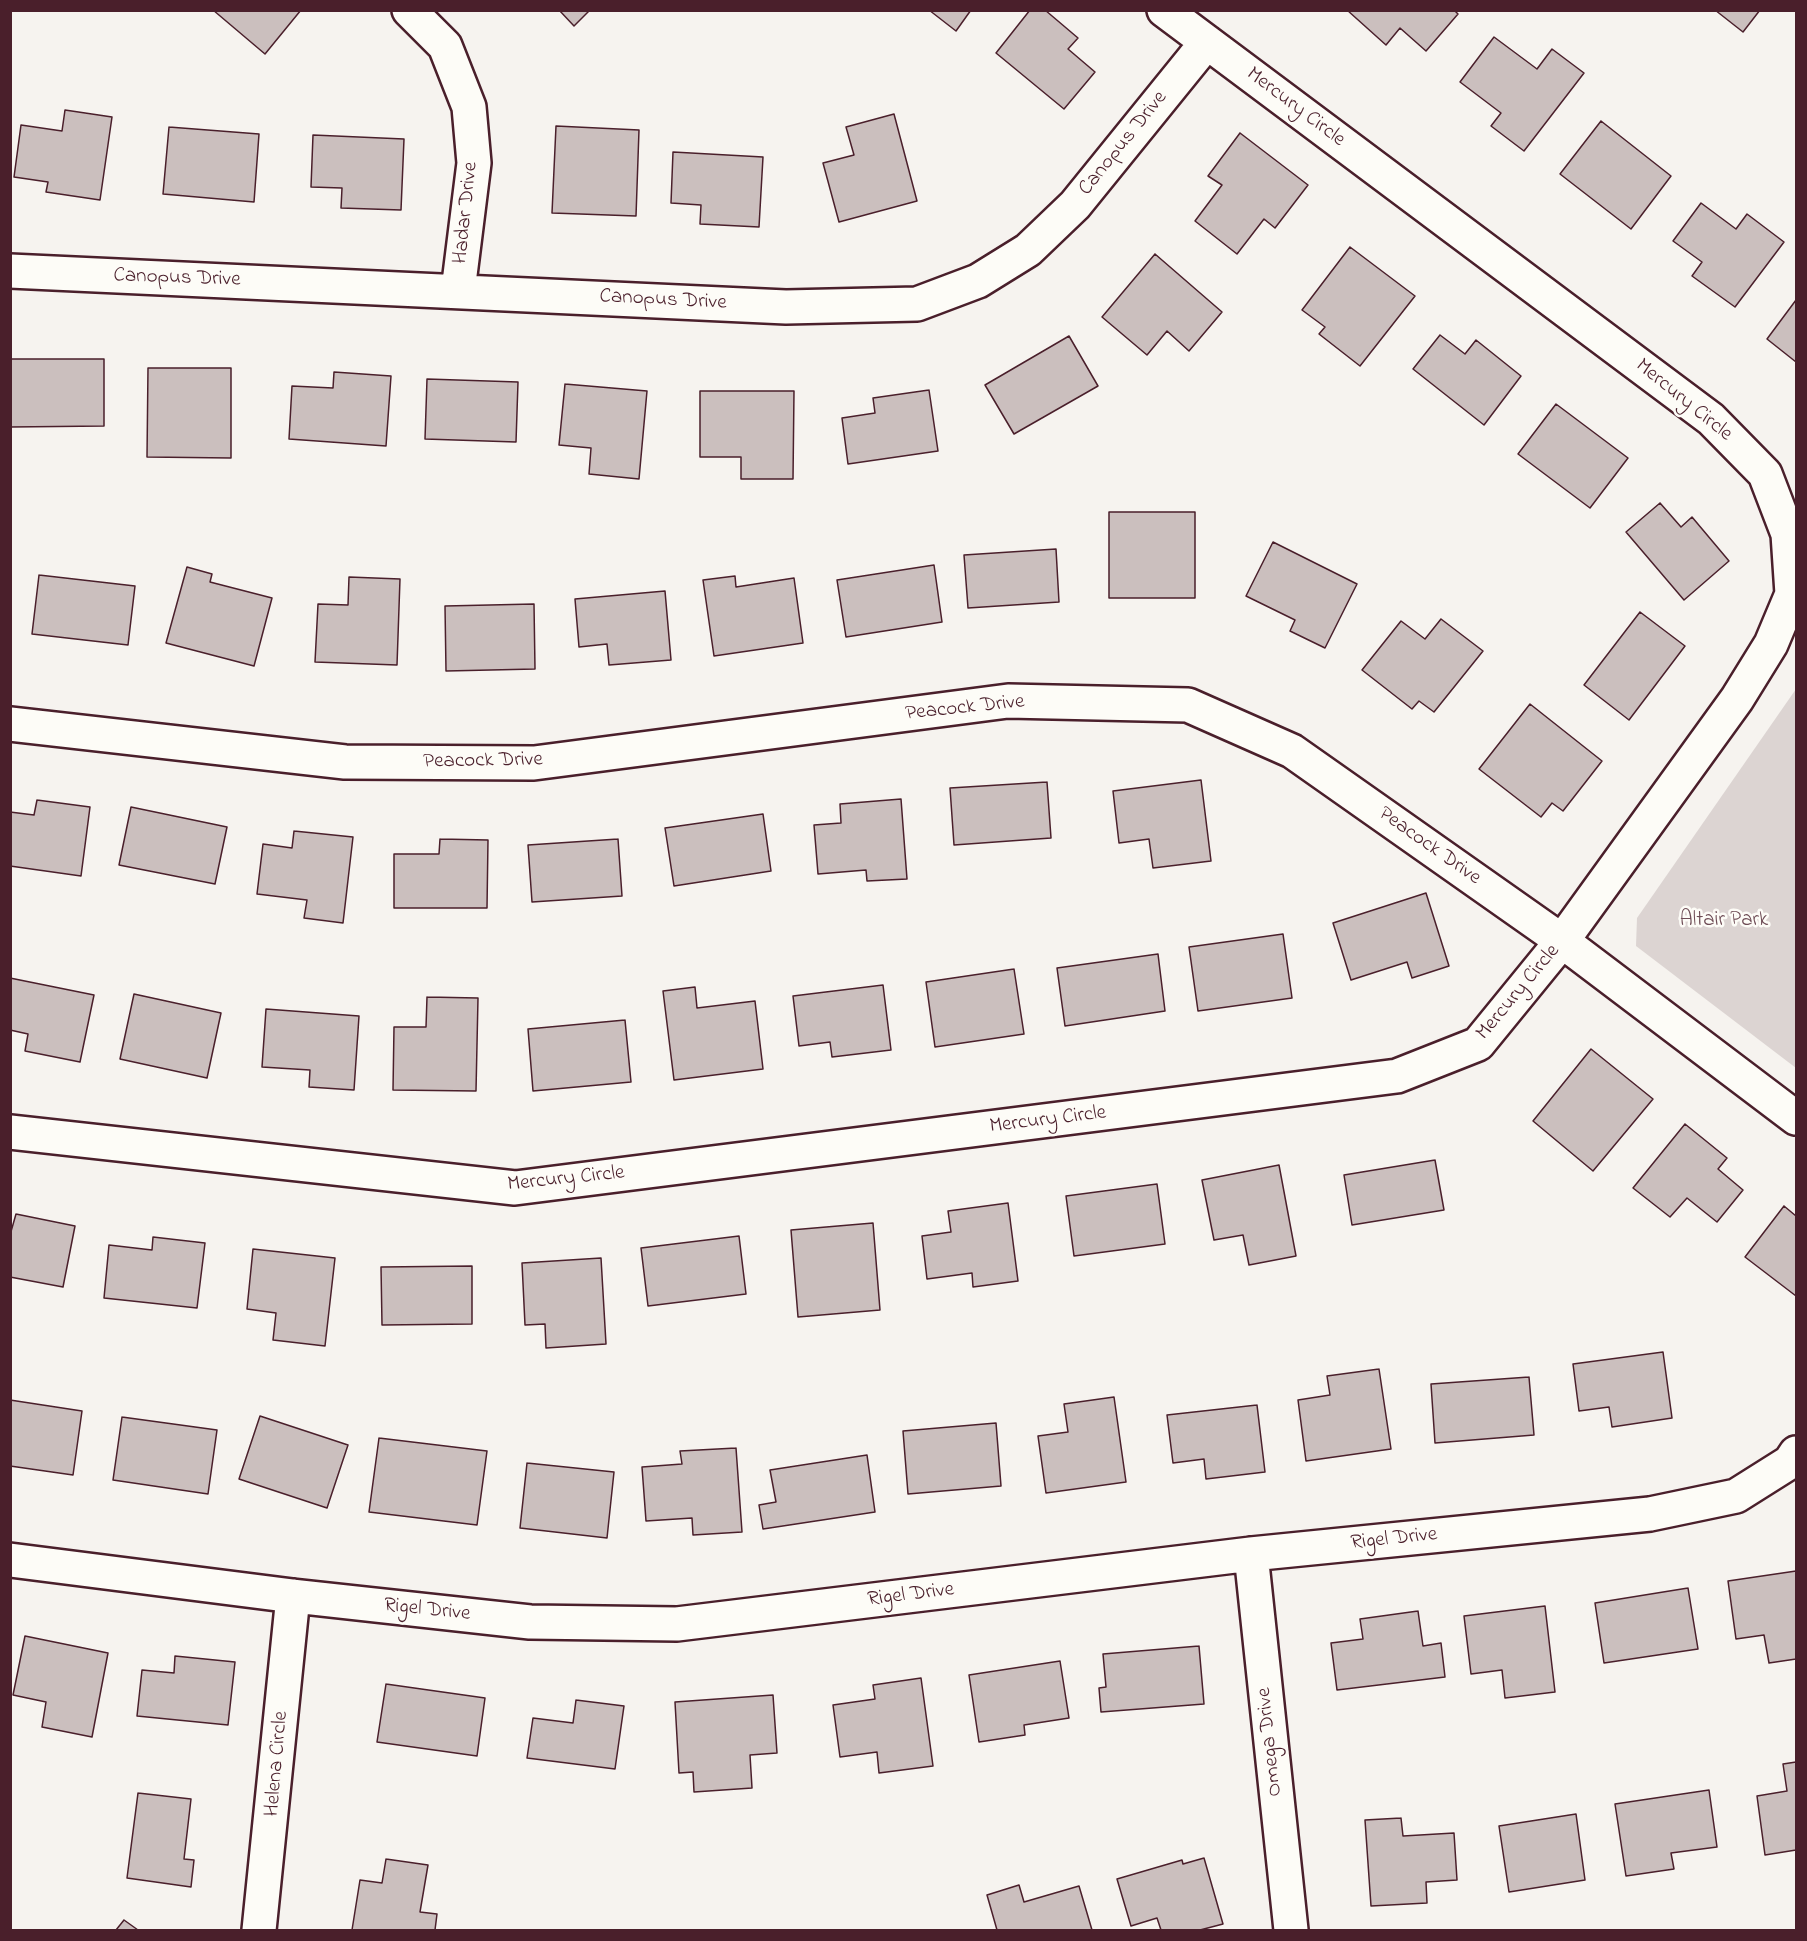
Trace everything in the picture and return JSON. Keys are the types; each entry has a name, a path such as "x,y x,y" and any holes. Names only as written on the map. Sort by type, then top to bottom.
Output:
{"street":[{"name":"Hadar Drive","path":"409,10 445,46 469,107 474,164 459,291"},
{"name":"Mercury Circle","path":"10,1132 515,1188 1397,1076 1478,1044 1562,941 1737,699 1771,644 1792,594 1788,534 1765,474 1711,419 1164,10"},
{"name":"Canopus Drive","path":"10,271 786,307 917,304 978,281 1029,250 1075,205 1207,42"},
{"name":"Peacock Drive","path":"10,724 345,762 534,763 1008,701 1188,705 1292,751 1562,941 1797,1118"},
{"name":"Rigel Drive","path":"10,1560 293,1596 530,1622 677,1624 1251,1554 1650,1514 1736,1496 1790,1462 1797,1453"},
{"name":"Omega Drive","path":"1251,1554 1291,1930"},
{"name":"Helena Circle","path":"259,1930 293,1596"}],"green space":[{"name":"Altair Park","path":"1796,689 1796,1068 1636,946 1637,918"}],"building":[{"path":"213,10 301,10 265,54"},
{"path":"559,10 590,10 574,26"},
{"path":"929,10 971,10 956,31"},
{"path":"1030,10 1045,10 1078,38 1068,49 1095,72 1064,109 996,53"},
{"path":"1347,10 1454,10 1458,14 1426,51 1400,28 1386,45"},
{"path":"1715,10 1760,10 1743,32"},
{"path":"1494,37 1537,69 1552,49 1584,73 1524,151 1491,126 1501,113 1460,82"},
{"path":"65,110 112,117 100,200 46,192 48,182 14,177 21,125 62,131"},
{"path":"894,114 917,201 839,222 823,163 854,155 846,127"},
{"path":"1601,121 1671,176 1631,229 1560,174"},
{"path":"556,126 639,130 636,216 552,213"},
{"path":"169,127 259,134 254,202 163,194"},
{"path":"1240,133 1308,185 1275,228 1264,219 1237,254 1195,221 1222,185 1208,176"},
{"path":"313,135 404,139 401,210 341,208 342,188 311,187"},
{"path":"673,152 763,157 759,227 700,224 701,205 671,203"},
{"path":"1701,203 1736,229 1747,214 1784,242 1735,307 1692,276 1702,262 1673,241"},
{"path":"1350,247 1415,296 1360,366 1319,334 1325,327 1302,310"},
{"path":"1155,254 1222,312 1189,351 1167,331 1147,355 1102,317"},
{"path":"1796,300 1796,362 1767,339"},
{"path":"1440,335 1465,354 1476,340 1521,376 1484,425 1413,369"},
{"path":"1069,336 1098,386 1014,434 985,385"},
{"path":"10,359 104,359 104,426 10,427"},
{"path":"148,368 231,368 231,458 147,457"},
{"path":"334,372 391,376 386,446 289,439 292,386 333,388"},
{"path":"427,379 518,382 516,442 425,439"},
{"path":"565,384 647,391 639,479 589,474 591,448 559,445"},
{"path":"929,390 938,451 848,464 842,418 875,413 873,398"},
{"path":"700,391 794,391 793,479 741,479 741,457 700,457"},
{"path":"1556,404 1628,458 1590,508 1518,454"},
{"path":"1660,503 1681,527 1692,517 1729,561 1684,600 1626,532"},
{"path":"1109,512 1195,512 1195,598 1109,598"},
{"path":"1273,542 1357,584 1325,648 1290,631 1295,620 1246,596"},
{"path":"1056,549 1059,602 968,608 964,555"},
{"path":"934,565 942,622 846,637 837,580"},
{"path":"187,567 212,574 210,582 272,598 254,666 166,643"},
{"path":"39,575 135,586 128,645 32,634"},
{"path":"735,576 736,587 794,578 803,643 714,656 703,580"},
{"path":"349,577 400,579 397,665 315,662 318,604 348,605"},
{"path":"665,591 671,660 609,665 607,644 579,647 575,599"},
{"path":"534,604 535,669 446,671 445,606"},
{"path":"1640,612 1685,646 1629,720 1584,685"},
{"path":"1441,619 1483,651 1434,712 1419,701 1412,709 1362,670 1401,621 1425,639"},
{"path":"1530,704 1602,761 1563,811 1552,803 1541,817 1479,769"},
{"path":"1201,780 1211,861 1153,868 1149,839 1119,843 1113,791"},
{"path":"1047,782 1051,838 954,845 950,788"},
{"path":"901,799 907,879 867,881 866,870 818,874 814,825 841,823 840,804"},
{"path":"37,800 90,807 81,876 10,866 10,812 34,815"},
{"path":"131,807 227,827 215,884 119,865"},
{"path":"763,814 771,871 674,886 665,828"},
{"path":"294,831 353,837 343,923 304,918 307,900 257,894 263,844 292,848"},
{"path":"440,839 488,840 487,908 394,908 394,854 439,854"},
{"path":"618,839 622,896 532,902 528,845"},
{"path":"1426,893 1449,966 1412,978 1407,962 1351,980 1333,923"},
{"path":"1283,934 1292,998 1198,1011 1189,947"},
{"path":"1158,954 1165,1011 1065,1026 1057,968"},
{"path":"1014,969 1024,1034 935,1047 926,982"},
{"path":"10,978 94,995 80,1062 25,1051 28,1034 10,1030"},
{"path":"883,985 891,1050 832,1057 830,1042 799,1046 793,996"},
{"path":"695,987 697,1008 755,1001 763,1069 674,1080 663,991"},
{"path":"134,994 221,1013 207,1078 120,1059"},
{"path":"427,997 478,998 476,1091 393,1090 394,1027 426,1027"},
{"path":"266,1009 359,1016 354,1090 309,1087 310,1070 262,1067"},
{"path":"625,1020 631,1082 533,1091 528,1029"},
{"path":"1591,1049 1653,1099 1593,1171 1533,1121"},
{"path":"1685,1124 1727,1158 1718,1169 1743,1190 1717,1222 1687,1198 1670,1217 1633,1188"},
{"path":"1435,1160 1444,1210 1352,1225 1344,1175"},
{"path":"1279,1165 1296,1256 1249,1265 1243,1235 1214,1240 1202,1180"},
{"path":"1157,1184 1165,1244 1074,1256 1066,1196"},
{"path":"1008,1203 1018,1281 973,1287 972,1273 927,1279 922,1236 951,1232 948,1211"},
{"path":"1784,1206 1796,1216 1796,1296 1745,1257"},
{"path":"16,1214 75,1226 63,1287 10,1277 10,1235"},
{"path":"873,1223 880,1310 798,1317 791,1230"},
{"path":"739,1236 746,1294 648,1306 641,1248"},
{"path":"153,1237 205,1243 197,1308 104,1298 109,1245 152,1250"},
{"path":"253,1249 335,1258 325,1346 273,1340 276,1313 247,1309"},
{"path":"601,1258 606,1344 546,1348 545,1324 525,1325 522,1263"},
{"path":"472,1266 472,1324 382,1325 381,1267"},
{"path":"1663,1352 1672,1418 1612,1427 1609,1407 1579,1411 1573,1364"},
{"path":"1379,1369 1391,1449 1306,1461 1298,1400 1330,1395 1327,1376"},
{"path":"1529,1377 1534,1435 1435,1443 1431,1384"},
{"path":"1114,1397 1126,1482 1046,1493 1038,1436 1068,1432 1064,1404"},
{"path":"10,1400 82,1411 73,1475 10,1466"},
{"path":"1257,1405 1265,1472 1206,1479 1204,1459 1173,1463 1167,1415"},
{"path":"260,1416 348,1445 327,1508 239,1479"},
{"path":"122,1417 217,1430 208,1494 113,1480"},
{"path":"996,1423 1001,1486 908,1494 903,1431"},
{"path":"379,1438 487,1451 477,1525 369,1512"},
{"path":"736,1448 742,1532 693,1535 692,1518 646,1521 642,1467 682,1464 680,1451"},
{"path":"867,1455 875,1512 763,1529 759,1505 776,1502 770,1470"},
{"path":"527,1463 614,1472 607,1538 520,1528"},
{"path":"1796,1571 1796,1659 1769,1663 1764,1635 1736,1639 1728,1581"},
{"path":"1688,1588 1698,1649 1604,1663 1595,1603"},
{"path":"1545,1606 1555,1692 1505,1698 1502,1670 1471,1674 1464,1616"},
{"path":"1418,1611 1423,1646 1441,1643 1445,1677 1337,1690 1331,1643 1363,1639 1360,1619"},
{"path":"25,1636 108,1653 92,1737 42,1727 46,1702 13,1695"},
{"path":"1199,1646 1204,1704 1101,1712 1099,1688 1106,1687 1103,1654"},
{"path":"175,1656 235,1662 228,1725 137,1716 142,1670 174,1673"},
{"path":"1060,1661 1069,1718 1024,1725 1025,1735 979,1742 969,1675"},
{"path":"921,1678 933,1766 879,1773 877,1752 840,1757 833,1705 875,1699 873,1685"},
{"path":"386,1684 485,1698 477,1756 377,1742"},
{"path":"773,1695 777,1753 750,1755 752,1788 694,1792 693,1772 679,1773 675,1702"},
{"path":"576,1700 624,1706 615,1769 527,1758 533,1718 573,1723"},
{"path":"1796,1762 1796,1850 1765,1855 1757,1796 1787,1791 1783,1764"},
{"path":"1709,1790 1717,1847 1671,1853 1674,1869 1626,1876 1615,1804"},
{"path":"138,1793 191,1799 184,1859 194,1860 191,1887 127,1878"},
{"path":"1576,1814 1585,1880 1509,1892 1499,1826"},
{"path":"1401,1818 1403,1836 1454,1833 1457,1880 1426,1882 1427,1903 1371,1906 1365,1820"},
{"path":"1204,1858 1223,1924 1200,1930 1161,1930 1157,1918 1131,1926 1117,1879 1182,1860 1183,1864"},
{"path":"386,1859 428,1865 420,1912 437,1914 435,1930 352,1930 360,1880 382,1883"},
{"path":"1019,1885 1024,1902 1079,1886 1092,1930 997,1930 987,1895"},
{"path":"124,1920 138,1930 116,1930"}]}
